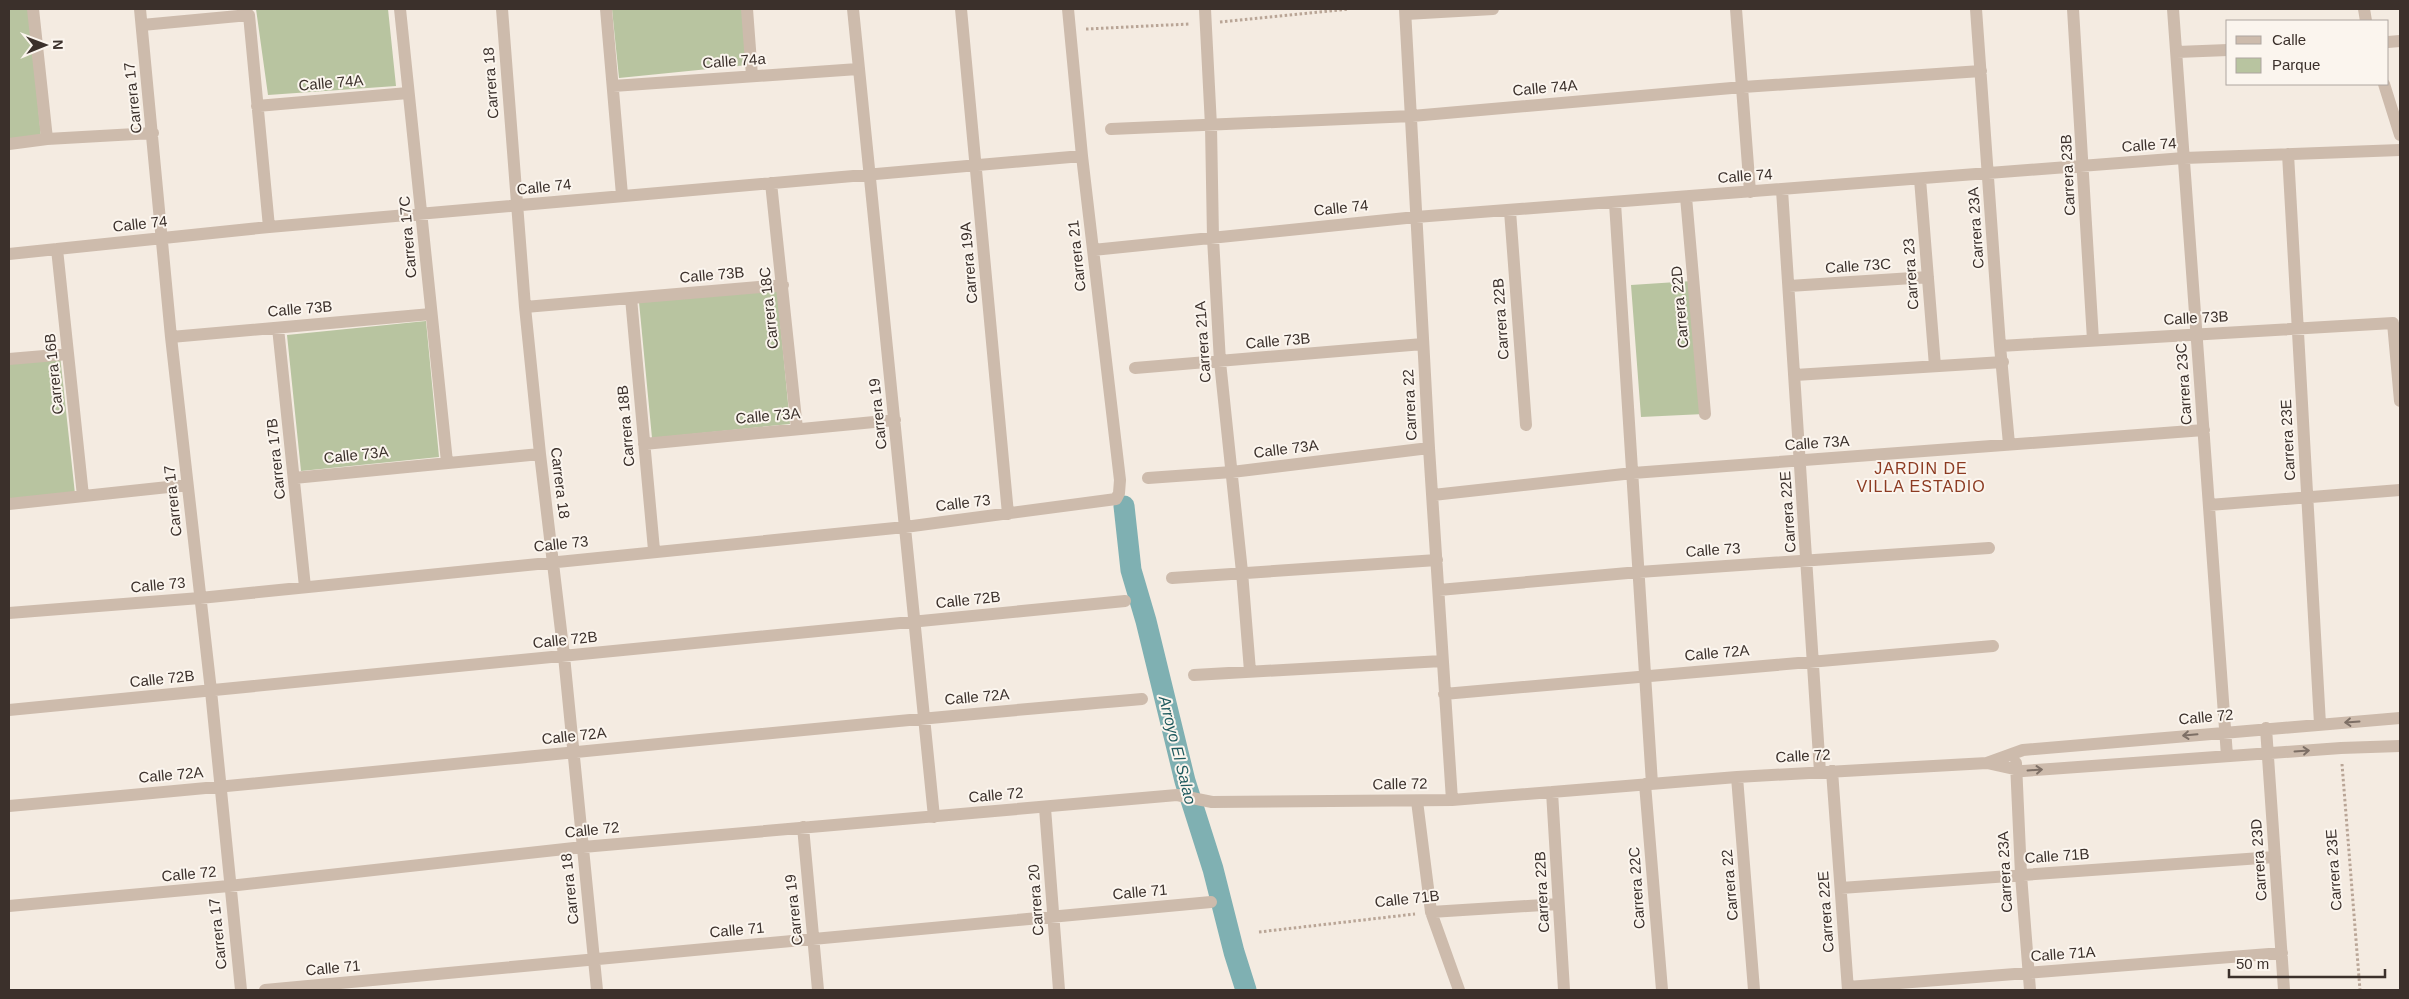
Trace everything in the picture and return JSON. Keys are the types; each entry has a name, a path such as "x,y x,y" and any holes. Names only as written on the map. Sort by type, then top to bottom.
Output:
{"street":[{"path":"34,9 47,139"},
{"name":"Carrera 17","path":"140,9 171,337 211,691 240,990"},
{"name":"Carrera 17C","path":"400,9 447,462"},
{"name":"Carrera 18","path":"502,9 525,307 574,752 596,990"},
{"path":"606,9 622,195"},
{"path":"747,9 752,76"},
{"name":"Carrera 19","path":"853,9 868,175 895,420 934,817"},
{"name":"Carrera 19A","path":"961,9 977,164 1008,514"},
{"name":"Carrera 21","path":"1068,9 1082,156 1120,480 1119,493 1116,499"},
{"name":"Carrera 21A","path":"1205,9 1212,126 1213,238 1220,362 1242,572 1250,671"},
{"path":"1406,11 1493,9"},
{"path":"1736,9 1750,192"},
{"name":"Carrera 23A","path":"1976,9 2000,346 2003,362 2009,444"},
{"name":"Carrera 23B","path":"2073,9 2084,166 2093,340"},
{"name":"Carrera 23C","path":"2174,9 2227,756"},
{"name":"Carrera 22","path":"1406,11 1429,448 1452,800"},
{"path":"142,25 248,15 270,227"},
{"path":"2177,52 2226,50"},
{"name":"Calle 74a","path":"613,86 858,69"},
{"name":"Calle 74A","path":"1111,130 1412,116 1743,87 1981,71"},
{"path":"2384,85 2400,135"},
{"name":"Calle 74A","path":"257,106 408,93"},
{"path":"9,144 47,139 153,133"},
{"name":"Calle 74","path":"1093,250 1416,217 2184,158 2400,150"},
{"name":"Carrera 23E","path":"2288,154 2320,724"},
{"name":"Calle 74","path":"9,254 422,213 1082,156"},
{"name":"Carrera 23","path":"1920,179 1934,366"},
{"name":"Carrera 18C","path":"771,184 798,429"},
{"name":"Carrera 22E","path":"1782,190 1814,661 1841,888 1848,989"},
{"name":"Carrera 22D","path":"1686,197 1705,414"},
{"path":"1615,203 1645,675 1648,784"},
{"name":"Carrera 22B","path":"1510,211 1526,425"},
{"name":"Carrera 16B","path":"58,249 83,496"},
{"name":"Calle 73C","path":"1789,286 1928,277"},
{"name":"Calle 73B","path":"525,307 783,285"},
{"name":"Carrera 18B","path":"631,298 654,550"},
{"name":"Calle 73B","path":"171,337 431,314"},
{"name":"Calle 73B","path":"2000,346 2393,323 2400,401"},
{"name":"Carrera 17B","path":"278,328 305,587"},
{"name":"Calle 73B","path":"1135,368 1423,344"},
{"path":"9,359 68,354"},
{"path":"1795,375 2003,362"},
{"name":"Calle 73A","path":"644,444 895,420"},
{"name":"Calle 73A","path":"1433,495 1633,473 2204,430"},
{"name":"Calle 73A","path":"1148,478 1232,472 1429,448"},
{"name":"Calle 73A","path":"294,478 540,454"},
{"path":"9,504 187,485"},
{"path":"2209,505 2400,490"},
{"name":"Calle 73","path":"9,614 200,598 654,550 905,527 1116,499"},
{"name":"Calle 73","path":"1439,590 1639,572 1989,548"},
{"path":"1172,578 1437,560"},
{"name":"Calle 72B","path":"9,710 1125,601"},
{"name":"Calle 72A","path":"1444,694 1993,646"},
{"path":"1194,675 1442,661"},
{"name":"Calle 72A","path":"9,806 924,718 1142,699"},
{"name":"Calle 72","path":"1987,763 2023,750 2225,731 2400,718"},
{"name":"Carrera 23D","path":"2266,728 2284,990"},
{"name":"Calle 72","path":"9,906 229,886 583,848 803,827 1045,808 1177,795 1212,802 1452,800 1826,771 1987,763 2016,770 2341,748 2400,746"},
{"name":"Carrera 23A","path":"2016,752 2021,875 2030,990"},
{"name":"Carrera 22","path":"1737,777 1754,990"},
{"name":"Carrera 22C","path":"1648,784 1662,990"},
{"name":"Carrera 22B","path":"1552,792 1564,990"},
{"path":"1417,801 1431,912 1459,990"},
{"name":"Carrera 20","path":"1045,808 1059,990"},
{"name":"Carrera 19","path":"803,827 818,990"},
{"name":"Calle 71B","path":"1841,888 2275,857"},
{"name":"Calle 71","path":"265,990 1211,902"},
{"name":"Calle 71B","path":"1431,912 1558,904"},
{"name":"Calle 71A","path":"1848,989 2282,954"}],"path":[{"path":"1103,28 1206,23 1349,9"},
{"name":"Carrera 23E","path":"2341,748 2360,990"},
{"name":"Calle 71B","path":"1259,932 1431,912"}],"green space":[{"path":"9,9 29,9 41,137 9,141"},
{"path":"256,9 388,9 396,86 268,95"},
{"path":"612,9 742,9 748,65 619,78"},
{"path":"1692,281 1704,414 1641,417 1631,285"},
{"path":"777,288 790,424 652,438 639,302"},
{"path":"426,321 439,457 301,471 287,335"},
{"path":"60,355 75,494 9,501 9,361"}],"waterway":[{"name":"Arroyo El Salao","path":"1124,506 1131,570 1146,621 1185,781 1213,869 1234,952 1246,990"}],"district":[{"name":"JARDIN DE VILLA ESTADIO","path":"1921,477"}]}
